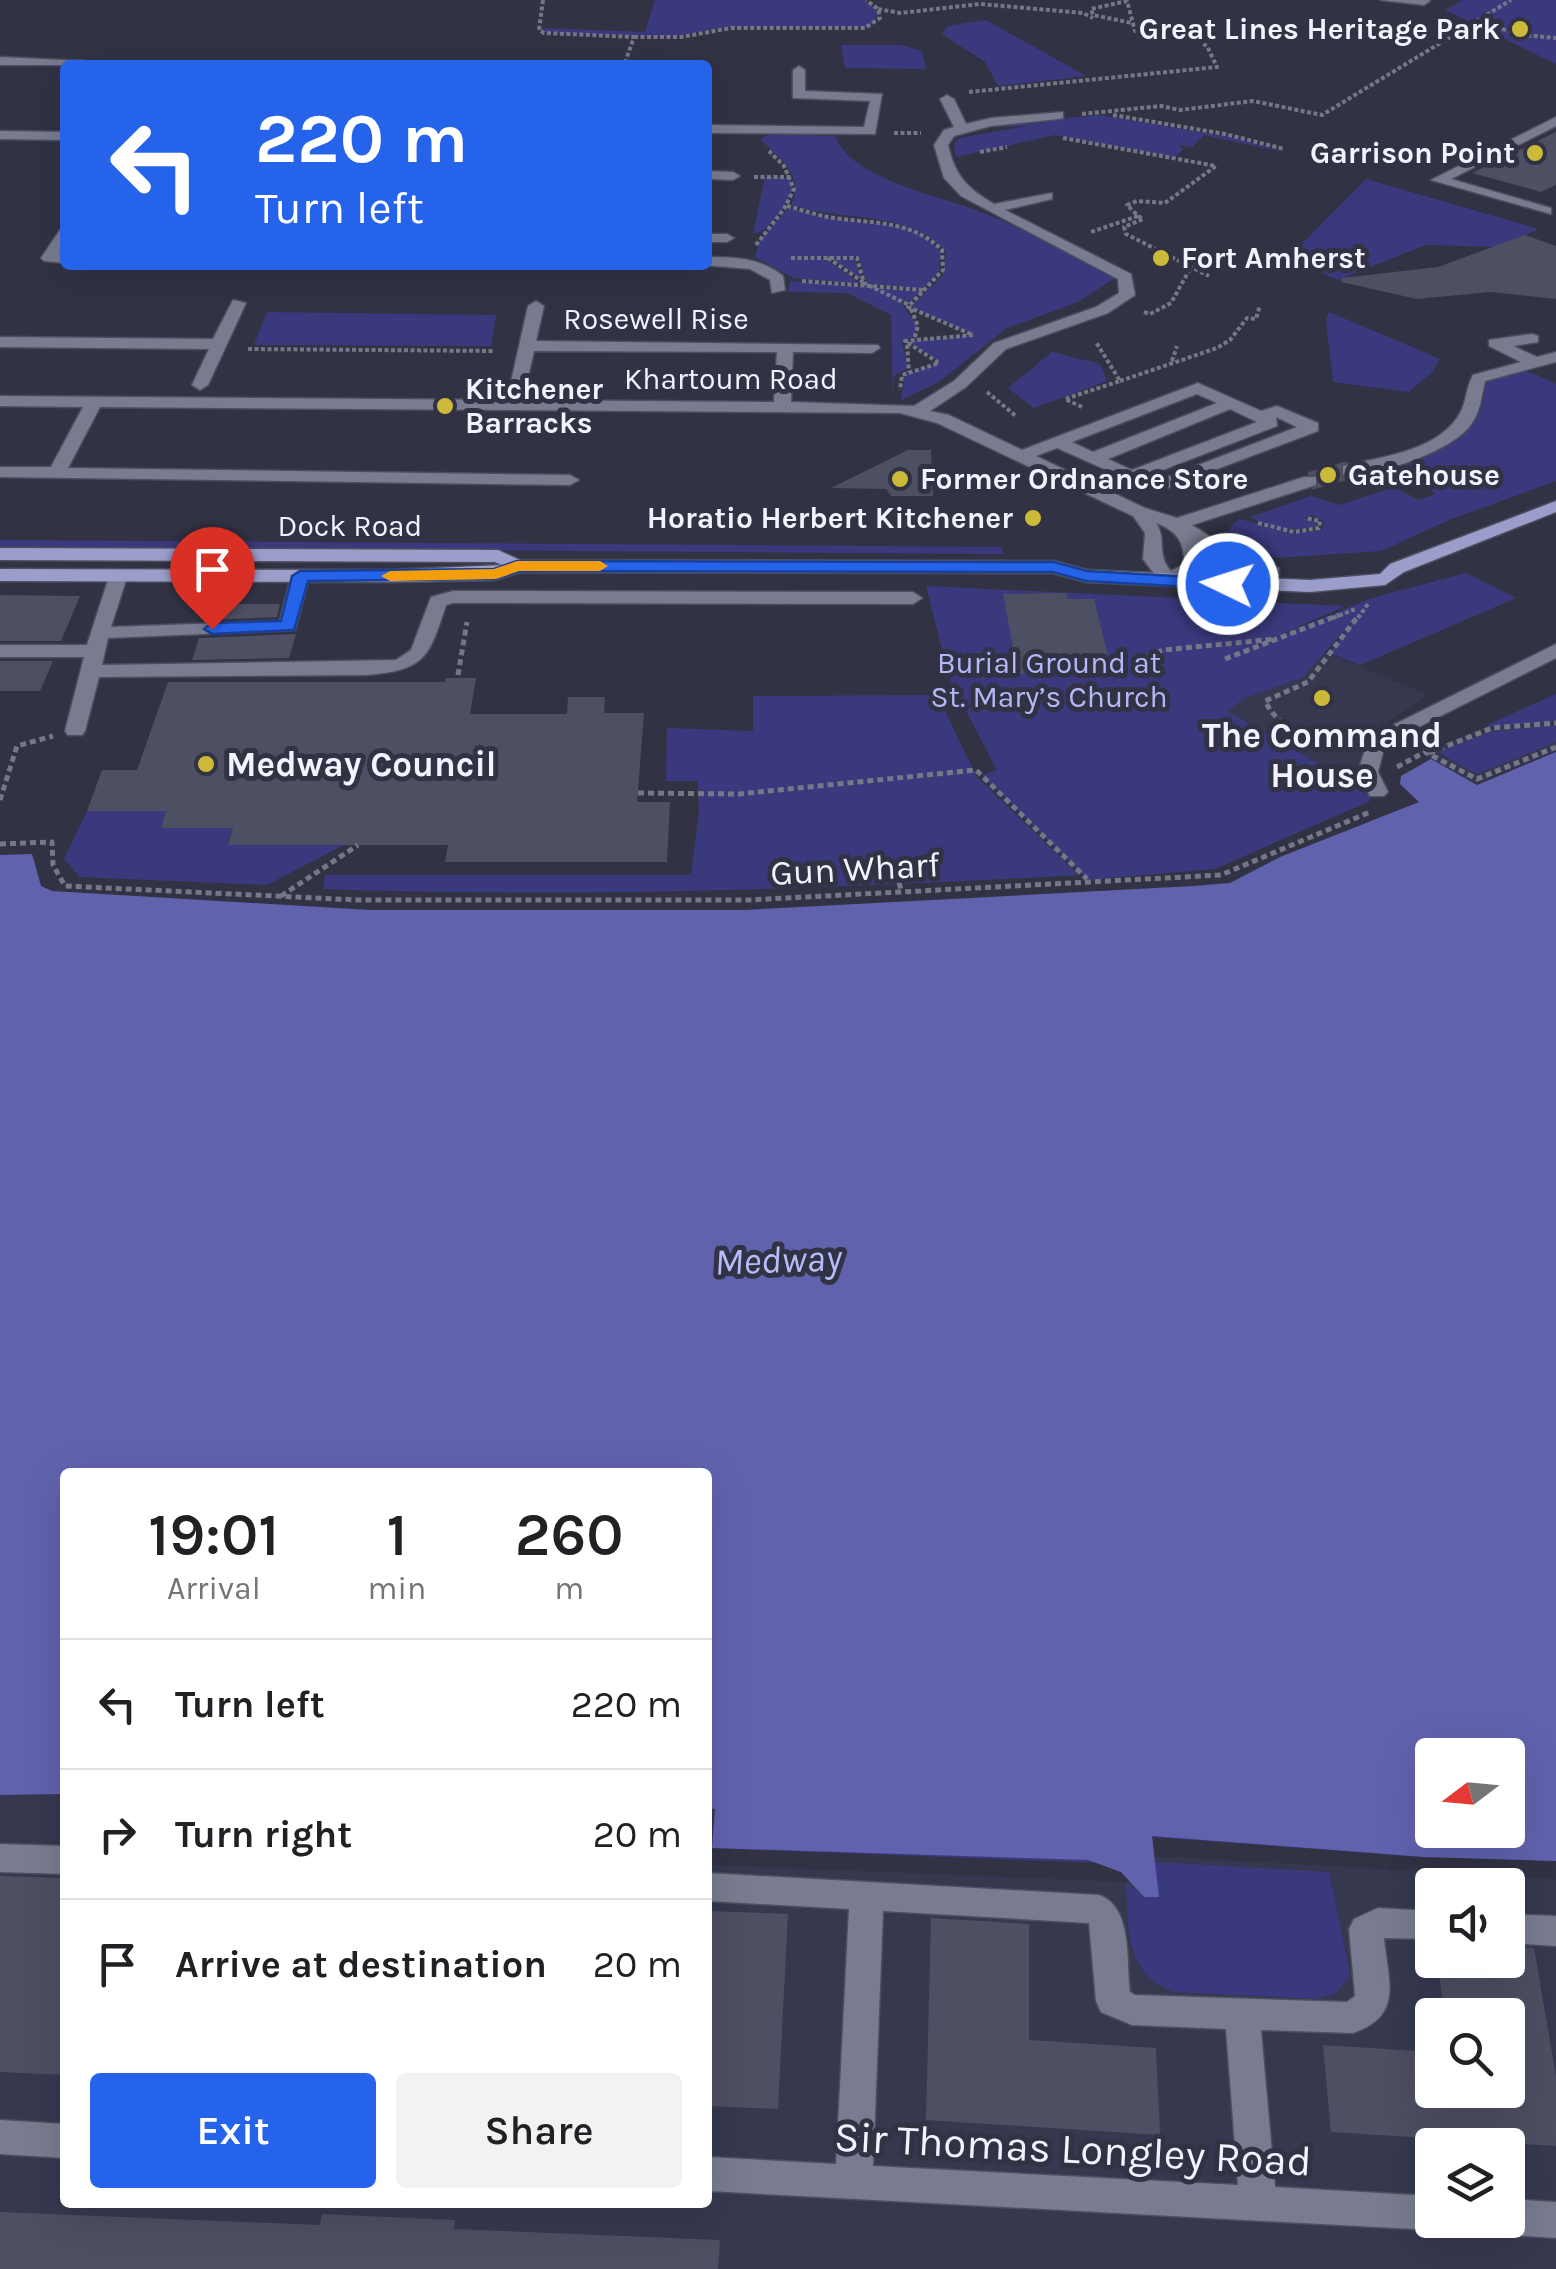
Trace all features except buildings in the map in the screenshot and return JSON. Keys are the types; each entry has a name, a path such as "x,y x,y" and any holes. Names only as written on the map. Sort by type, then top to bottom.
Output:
{"main road":[{"name":"Dock Road","path":"1054,567 1071,561 1272,572 1397,568 1556,506"},
{"name":"Dock Road","path":"0,554 498,556 517,566"},
{"path":"118,577 129,554"},
{"path":"300,576 306,556"},
{"name":"Dock Road","path":"0,575 496,574 517,566 1054,567 1086,576 1310,586 1385,579 1397,568"}],"street":[{"path":"1386,0 1424,1"},
{"path":"0,61 60,64"},
{"path":"712,129 870,131 876,96 798,95 800,70"},
{"path":"946,99 962,129"},
{"path":"918,411 965,378 1000,346 1112,305 1128,294 1126,277 994,208 955,183 944,159 942,139 962,129 1058,115"},
{"path":"1551,206 1452,174 1556,121"},
{"path":"0,135 60,136"},
{"path":"712,175 733,176"},
{"path":"994,208 1047,196"},
{"path":"712,238 727,238"},
{"path":"60,240 48,258 60,258"},
{"path":"712,262 752,265 777,284"},
{"path":"200,385 238,302"},
{"path":"518,386 536,306"},
{"path":"1526,364 1495,343 1532,339"},
{"path":"0,342 219,344"},
{"name":"Rosewell Rise","path":"527,346 872,348"},
{"name":"Rosewell Rise","path":"782,407 785,347"},
{"path":"1349,470 1411,454 1450,435 1472,408 1479,378 1556,357"},
{"path":"1021,456 1198,388 1272,422 1132,476"},
{"name":"Khartoum Road","path":"0,401 918,411 1139,512 1177,524 1216,549 1272,572"},
{"path":"56,472 94,402"},
{"path":"1094,458 1230,403"},
{"path":"1058,442 1156,487 1312,427 1277,411 1260,416"},
{"path":"0,472 570,480"},
{"path":"1139,512 1154,533 1149,550 1152,564 1169,580 1194,566 1194,548 1177,524 1310,481"},
{"path":"94,651 288,626 300,576"},
{"path":"74,730 87,696 94,651 118,577"},
{"path":"0,651 94,651 391,668 411,664 423,652 438,601 471,597 913,598"},
{"path":"1377,792 1368,772 1376,740 1556,650"},
{"path":"0,1858 60,1860"},
{"path":"712,1887 1099,1908 1106,1919 1110,1988 1116,2006 1132,2010 1346,2019 1361,2015 1373,2004 1374,1996 1366,1929 1378,1923 1415,1924"},
{"path":"854,2181 867,1895"},
{"path":"1525,1930 1556,1931"},
{"path":"1242,2015 1258,2204"},
{"path":"0,2138 60,2140"},
{"name":"Sir Thomas Longley Road","path":"712,2174 1415,2213"},
{"path":"1525,2218 1556,2220"}],"path":[{"path":"543,0 538,30 544,33 634,37 681,37 726,28 858,29 900,13"},
{"path":"866,0 877,9 900,13 966,5 1084,13 1103,22 1132,24"},
{"path":"1058,115 1161,106 1180,110 1254,101 1322,115 1511,0"},
{"path":"985,90 1217,66 1208,46 1200,42 1135,31 1127,2 1091,9 1104,19 1132,24"},
{"path":"877,9 880,21"},
{"path":"1476,22 1524,35 1556,38"},
{"path":"626,60 634,37"},
{"path":"1102,113 1225,134 1284,149"},
{"path":"893,133 920,133"},
{"path":"1057,137 1216,166 1165,203 1137,201 1127,206 1143,219 1124,227 1126,234 1210,276"},
{"path":"944,159 1007,147"},
{"path":"733,176 793,177 795,190 768,230"},
{"path":"787,206 828,217 900,224 921,232 945,255 943,270 910,307"},
{"path":"1062,241 1138,216"},
{"path":"790,258 857,258 865,284"},
{"path":"827,258 865,284 973,334 905,341 909,372"},
{"path":"1112,305 1122,312 1134,308 1150,314 1168,306 1191,266"},
{"path":"777,284 865,284 925,290"},
{"path":"1110,421 1065,399 1218,348 1230,340 1247,318 1256,319 1260,304"},
{"path":"910,307 918,326 914,340"},
{"path":"1096,342 1120,380"},
{"path":"893,408 900,378 939,363 908,345"},
{"path":"1171,362 1178,346"},
{"path":"248,350 494,352"},
{"path":"965,378 1017,416"},
{"path":"1246,502 1263,510 1246,516 1266,528 1294,532 1319,528 1320,521 1304,518"},
{"path":"458,675 471,597"},
{"path":"1225,658 1288,638 1359,606 1368,602 1370,597 1308,682 1265,701 1270,713 1284,725 1319,746 1374,747"},
{"path":"1148,656 1164,650 1288,638"},
{"path":"1377,792 1384,774 1492,728 1556,724"},
{"path":"0,800 17,746 74,730"},
{"path":"1428,754 1477,779 1556,747"},
{"path":"638,792 740,794 976,770 1088,880"},
{"name":"Gun Wharf","path":"0,844 52,842 52,865 65,886 377,900 730,900 1221,875 1396,801 1377,792"},
{"path":"282,896 358,845"},
{"path":"897,874 900,891"}],"shaded area":[{"path":"1325,652 1428,695 1371,733 1356,784 1226,711 1245,698 1299,679"},
{"path":"1556,699 1556,751 1476,784 1420,753"},
{"path":"60,1794 60,2208 712,2208 712,1865 1151,1883 1149,1856 1415,1871 1415,1978 1525,1978 1525,1877 1556,1879 1556,2269 0,2269 0,1795"},
{"path":"712,1808 715,1808 712,1865"}],"green space":[{"path":"655,0 863,0 875,8 877,16 873,24 864,27 727,27 667,37 547,33 540,28 645,32"},
{"name":"Great Lines Heritage Park","path":"1463,0 1556,0 1556,64 1445,10"},
{"path":"986,20 1086,76 998,86 985,62 942,34 948,26"},
{"path":"841,45 902,45 922,51 926,69 845,68"},
{"path":"1099,115 1236,138 1287,153 1204,135 1192,147 1179,145 1183,149 1175,157 1055,135 956,157 954,144 959,138 1027,126 996,127 1001,124"},
{"path":"771,134 835,136 844,151 876,174 1029,232 1115,278 1078,302 1007,328 939,382 901,400 905,375 941,362 908,342 975,335 911,307 943,275 946,252 915,229 896,223 791,205 795,195 793,177 760,139"},
{"path":"765,177 790,178 793,188 778,216 753,234"},
{"path":"1366,179 1539,229 1497,247 1425,245 1338,280 1289,257"},
{"path":"789,208 827,218 906,227 920,233 941,252 939,271 924,289 867,284 859,257 831,258 855,260 862,280 829,257 789,257 825,259 861,284 793,278 755,257 760,240"},
{"path":"790,281 921,291 908,304 898,299 917,325 913,337 902,342 908,368 894,376 893,400 891,315 847,293 788,292"},
{"path":"267,312 496,315 491,346 254,345"},
{"path":"1329,312 1440,359 1433,371 1409,392 1333,382 1326,321"},
{"path":"1052,352 1100,364 1107,381 1034,408 1008,388"},
{"path":"1522,369 1556,384 1556,481 1449,520 1381,551 1275,558 1252,553 1226,539 1231,526 1240,519 1294,533 1322,530 1324,522 1312,515 1302,518 1317,522 1316,527 1298,529 1274,527 1250,517 1311,496 1340,505 1391,488 1383,480 1418,500 1436,494 1392,464 1428,455 1457,440 1477,417 1486,381"},
{"path":"0,540 1002,547 1003,554 0,547"},
{"name":"Burial Ground at St. Mary’s Church","path":"1466,573 1516,598 1360,665 1330,653 1357,616 1302,678 1245,698 1227,711 1369,792 1370,801 1215,869 1088,880 982,775 997,770 950,680 926,586 1345,606 1262,643 1372,598"},
{"path":"1556,694 1556,721 1487,725"},
{"path":"937,695 977,777 1079,875 701,891 323,889 325,875 691,875 699,812 698,781 666,781 667,728 753,731 753,696"},
{"path":"1556,725 1556,742 1477,774 1438,752 1493,731"},
{"path":"87,811 166,811 161,828 233,828 228,844 344,845 267,885 80,877 64,859"},
{"path":"712,1715 1556,1729 1556,1861 1424,1857 1152,1837 1155,1862 1329,1872 1349,1978 1334,1994 1316,1999 1174,1992 1158,1984 1146,1973 1132,1948 1126,1882 1141,1894 1140,1890 1121,1872 1101,1863 712,1848"}],"water":[{"name":"Medway","path":"1556,752 1556,1861 1424,1857 1152,1836 1159,1897 1144,1897 1121,1872 1088,1860 712,1848 712,1468 60,1468 60,1794 0,1795 0,855 32,854 41,886 52,891 370,910 745,910 1193,886 1230,883 1280,857 1419,802 1400,784 1401,776 1431,759 1477,785"}],"tunnel":[{"path":"1310,481 1349,470"}],"slow traffic":[{"path":"390,576 496,574 517,566 600,566"}],"place":[{"name":"Great Lines Heritage Park","path":"1520,29"},
{"name":"Garrison Point","path":"1535,153"},
{"name":"Fort Amherst","path":"1161,258"},
{"name":"Kitchener Barracks","path":"445,406"},
{"name":"Gatehouse","path":"1328,475"},
{"name":"Former Ordnance Store","path":"900,479"},
{"name":"Horatio Herbert Kitchener","path":"1033,518"},
{"name":"The Command House","path":"1322,698"},
{"name":"Medway Council","path":"206,764"}],"route":[{"path":"212,629 288,626 300,576 496,574 517,566 1054,567 1086,576 1228,584"}]}
